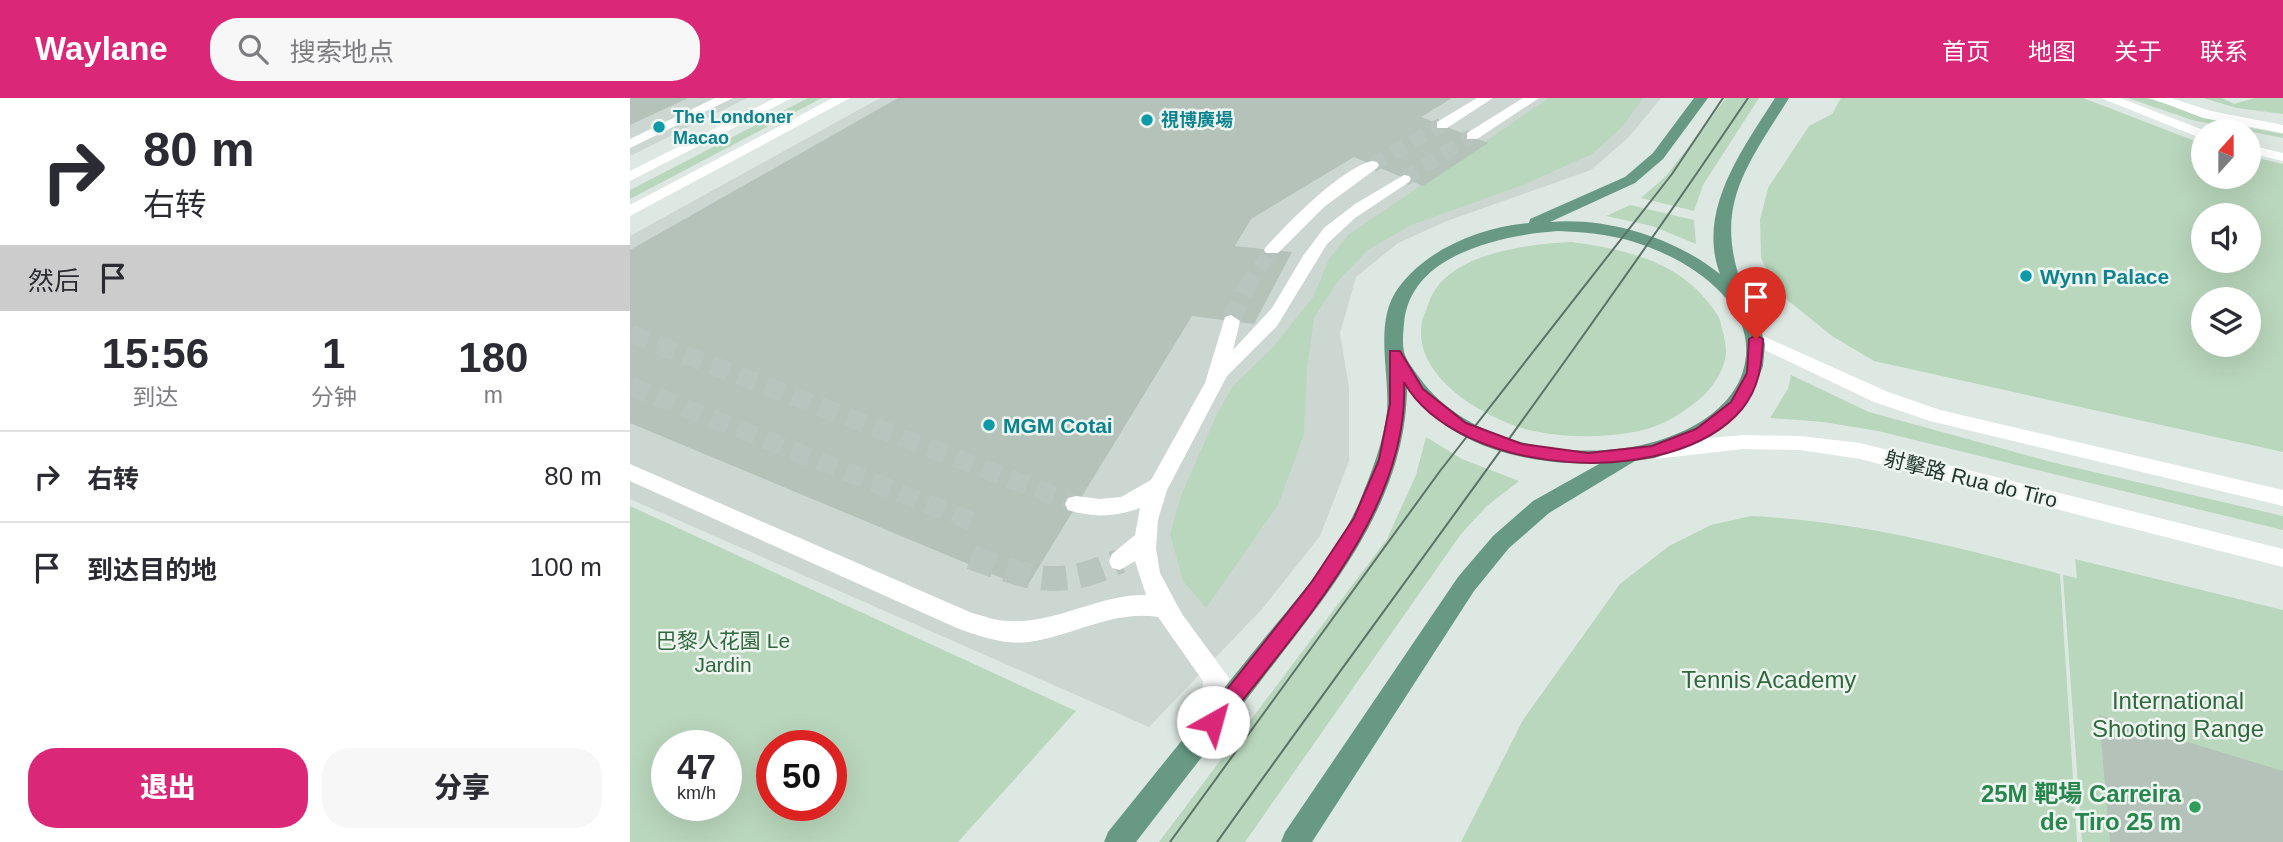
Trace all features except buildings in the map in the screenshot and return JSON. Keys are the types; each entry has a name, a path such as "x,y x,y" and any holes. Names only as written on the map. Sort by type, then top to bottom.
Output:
{"main road":[{"path":"1118,842 1317,588 1361,521 1387,460 1398,404 1394,316 1411,281 1443,254 1487,236 1543,221 1630,180 1658,156 1701,98"},
{"path":"1295,842 1466,584 1501,542 1541,507 1644,453 1702,433 1736,405 1754,373 1756,339 1728,278 1720,240 1722,206 1734,176 1782,98"},
{"path":"1487,236 1536,227 1589,227 1640,238 1687,257 1725,285 1749,320"},
{"path":"1395,354 1418,393 1461,426 1520,450 1588,459 1644,453"}],"street":[{"path":"630,145 726,98"},
{"path":"630,177 785,98"},
{"path":"630,211 843,98"},
{"path":"1442,125 1486,98"},
{"path":"1472,136 1532,98"},
{"path":"2108,98 2191,130"},
{"path":"2158,98 2208,115 2282,129"},
{"path":"2176,123 2191,127"},
{"path":"2261,141 2283,145"},
{"path":"2261,152 2283,157"},
{"path":"1272,250 1299,218 1372,165"},
{"path":"1310,256 1324,214 1354,176"},
{"path":"1219,373 1248,350 1266,329 1310,256 1324,238 1349,216 1404,179"},
{"path":"1213,722 1216,678 1163,608 1148,576 1142,541 1170,460 1219,373 1231,321"},
{"path":"1756,339 1881,397 1937,416 2283,498"},
{"name":"射擊路 Rua do Tiro","path":"1644,453 1743,442 1800,443 1860,452 2283,558"},
{"path":"630,472 968,622 1010,632 1081,620 1147,603 1163,608"},
{"path":"1076,504 1093,508 1123,506 1139,501 1161,483"},
{"path":"1120,561 1142,541"}],"shaded area":[{"name":"The Londoner Macao","path":"630,98 747,98 630,156"},
{"name":"MGM Cotai","path":"880,98 1661,98 1629,137 1591,170 1447,221 1398,243 1356,277 1340,333 1349,388 1349,461 1320,536 1262,609 1149,727 630,499 630,236"}],"green space":[{"path":"808,98 822,98 630,199 630,190"},
{"path":"1549,98 1643,98 1622,127 1592,154 1523,185 1411,225 1368,250 1338,281 1314,318 1307,368 1304,434 1278,505 1206,608 1183,581 1170,534 1182,493 1217,414 1233,386 1273,347 1313,297 1329,259 1348,235"},
{"path":"1726,98 1759,98 1703,185 1694,211 1641,198 1666,176"},
{"name":"Wynn Palace","path":"1841,98 2083,98 2191,139 2191,189 2261,189 2261,159 2283,164 2283,452 1874,361 1832,336 1776,291 1761,258 1760,220 1768,188 1809,126 1832,114"},
{"path":"2128,98 2146,98 2216,119 2191,120"},
{"path":"2203,98 2222,98 2234,104 2255,98 2283,98 2283,114 2237,108"},
{"path":"2261,130 2283,134 2283,138 2261,134"},
{"path":"1630,205 1694,220 1696,244 1652,226 1606,216"},
{"path":"1572,242 1610,248 1664,266 1695,288 1718,316 1726,348 1722,370 1703,396 1689,408 1657,426 1613,435 1573,436 1533,431 1496,418 1476,407 1457,394 1429,361 1422,342 1423,320 1438,285 1452,272 1490,254 1533,245"},
{"path":"1791,375 1869,412 2055,463 2283,516 2283,530 1878,431 1823,422 1770,418 1788,389"},
{"path":"1426,437 1462,459 1519,481 1487,506 1461,534 1245,842 1159,842 1387,539 1416,475"},
{"name":"巴黎人花園 Le Jardin","path":"630,506 1076,711 958,842 630,842"},
{"name":"Tennis Academy","path":"1751,516 1868,529 2060,574 2077,842 1461,842 1523,720 1620,584 1669,546 1711,525"},
{"name":"International Shooting Range","path":"2075,559 2283,610 2283,842 2082,842 2063,575 2077,578"}],"tunnel":[{"path":"1372,165 1442,125"},
{"path":"1404,179 1472,136"},
{"path":"1246,287 1272,250"},
{"path":"1231,321 1246,287"},
{"path":"630,334 1076,504"},
{"path":"630,386 981,525"},
{"path":"971,557 1011,571 1045,578 1079,576 1120,561"}],"tram line":[{"path":"1170,842 1440,471 1672,174 1723,98"},
{"path":"1217,842 1552,379 1748,98"}],"place":[{"name":"視博廣場","path":"1147,120"},
{"name":"The Londoner Macao","path":"659,127"},
{"name":"Wynn Palace","path":"2026,276"},
{"name":"MGM Cotai","path":"989,425"},
{"name":"25M 靶場 Carreira de Tiro 25 m","path":"2195,807"}],"route":[{"path":"1213,722 1317,588 1361,521 1387,460 1398,404 1395,354 1418,393 1461,426 1520,450 1588,459 1654,451 1702,433 1736,405 1754,373 1756,339"}]}
